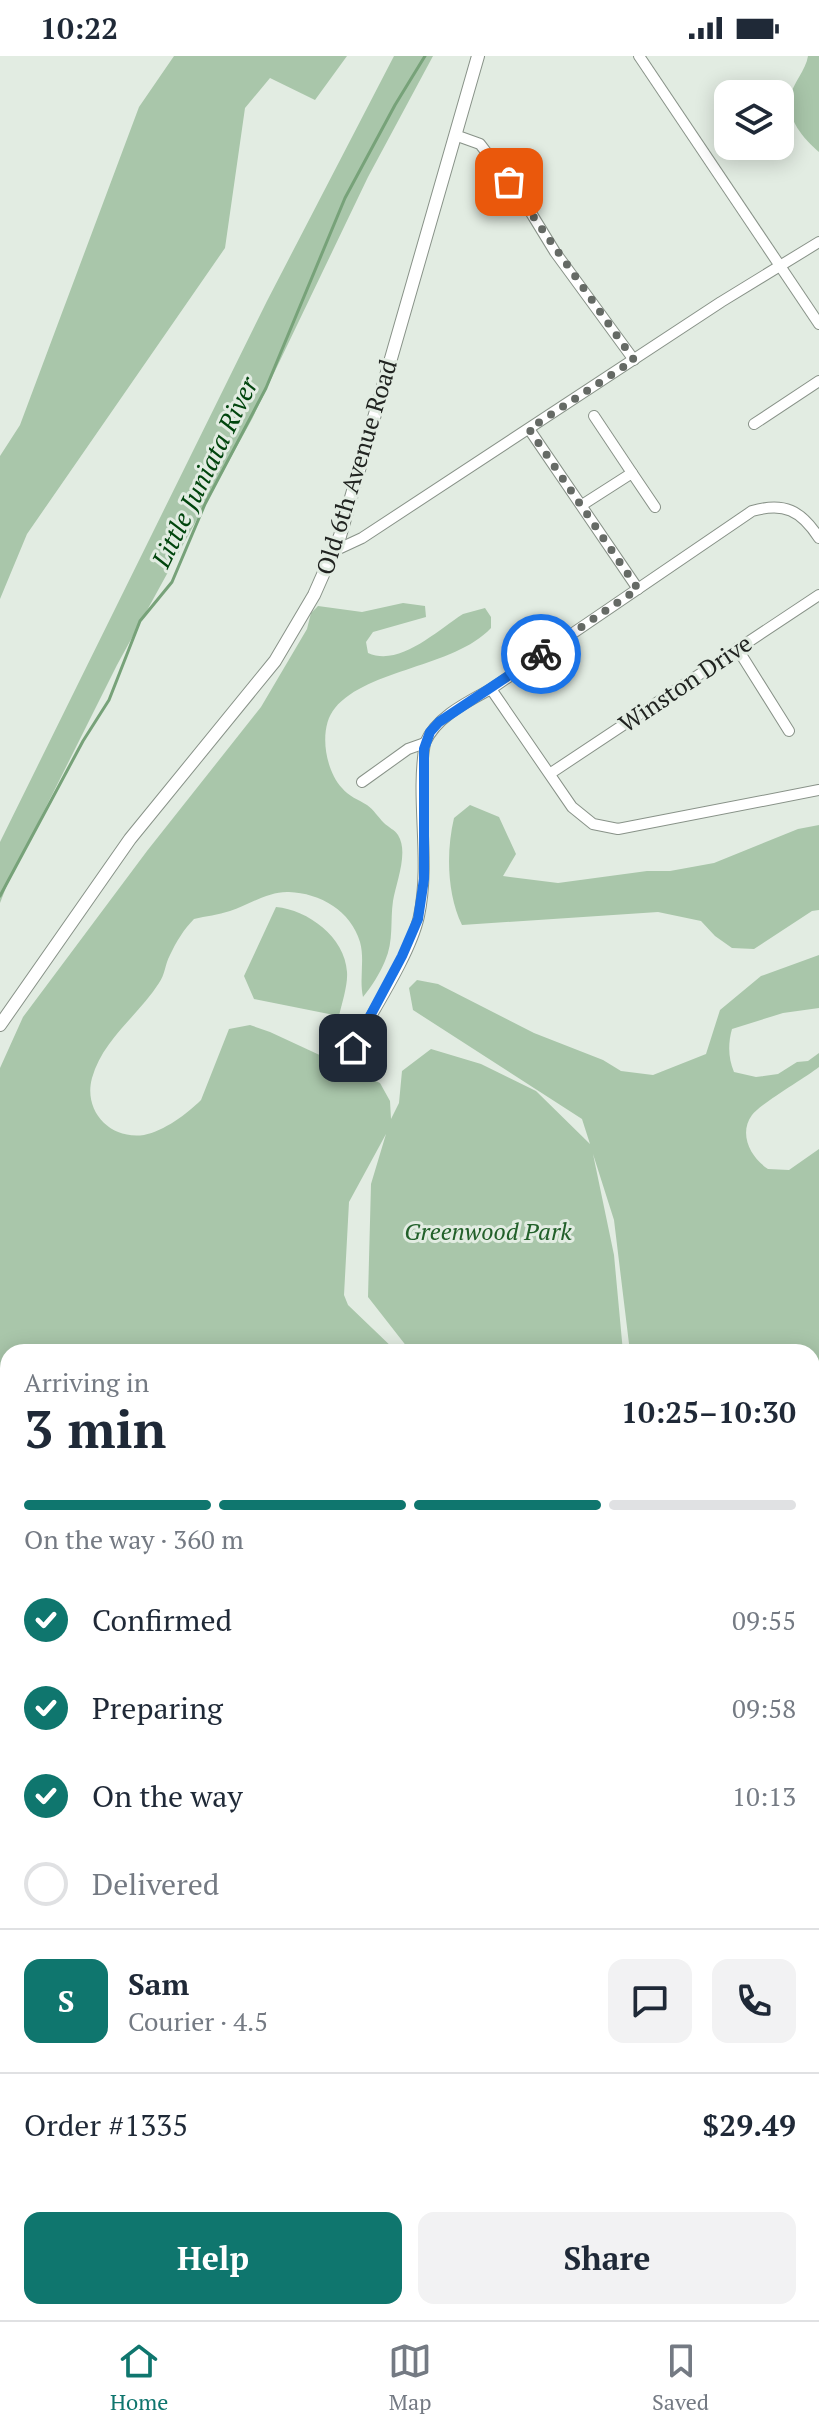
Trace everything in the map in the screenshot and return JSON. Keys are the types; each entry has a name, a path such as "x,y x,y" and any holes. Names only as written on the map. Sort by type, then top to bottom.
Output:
{"main road":[{"name":"Old 6th Avenue Road","path":"0,1025 130,839 275,661 302,619 334,551 478,56"}],"street":[{"path":"639,56 819,324"},
{"path":"455,135 480,144 634,360"},
{"path":"334,551 362,538 777,265 819,242"},
{"path":"754,424 819,381"},
{"path":"594,416 655,507"},
{"path":"529,429 638,589"},
{"path":"582,505 632,473"},
{"path":"353,1048 418,919 424,879 425,743 439,722 752,511 777,507 800,515 819,538"},
{"name":"Winston Drive","path":"551,773 819,595"},
{"path":"737,648 789,731"},
{"path":"491,689 572,807 593,824 618,829 819,790"},
{"path":"362,782 408,749 425,743"}],"green space":[{"path":"174,56 347,56 315,100 270,78 245,108 225,248 27,534 0,599 0,456 20,425 139,107"},
{"path":"394,56 433,56 368,177 252,419 117,665 0,903 0,842 267,301"},
{"path":"808,56 819,56 819,152 794,123 794,88"},
{"name":"Greenwood Park","path":"403,603 425,606 426,617 373,632 366,642 368,653 380,656 393,655 417,645 463,614 485,608 491,617 491,628 475,641 455,652 368,684 350,695 330,716 325,737 326,749 336,780 347,793 372,809 397,833 401,842 402,859 393,901 390,946 376,979 363,997 361,949 356,931 342,913 312,896 289,892 274,894 230,911 194,919 175,945 163,977 151,995 112,1040 97,1064 90,1090 96,1112 110,1128 120,1133 144,1135 167,1126 201,1100 229,1029 250,1025 380,1083 390,1101 391,1119 399,1103 402,1071 431,1049 481,1064 536,1091 590,1144 582,1119 413,1010 409,988 417,980 438,984 534,1033 603,1060 621,1071 653,1075 706,1054 720,1010 761,976 819,955 819,1008 783,1013 732,1029 729,1050 734,1072 756,1077 778,1074 819,1053 819,1067 752,1115 746,1138 756,1159 768,1169 789,1170 819,1149 819,1344 629,1344 614,1220 593,1154 614,1255 622,1344 405,1344 368,1297 371,1184 386,1134 349,1202 344,1295 348,1305 389,1344 0,1344 0,1068 23,1017 147,851 261,707 307,629 311,613 318,606 362,612"},
{"path":"470,805 499,817 516,854 503,876 558,883 714,863 798,829 819,825 819,910 812,911 754,949 732,948 701,921 658,912 462,925 453,900 449,873 450,845 454,818"},
{"path":"276,907 312,920 340,948 347,977 339,1016 254,999 244,976"}],"waterway":[{"name":"Little Juniata River","path":"0,896 83,741 109,700 140,621 172,582 205,504 266,388 345,198 425,56"}],"way so far":[{"path":"509,182 555,252 634,360 529,429 638,589 541,654"}],"route":[{"path":"353,1048 418,919 424,879 424,758 430,732 439,722 541,654"}]}
